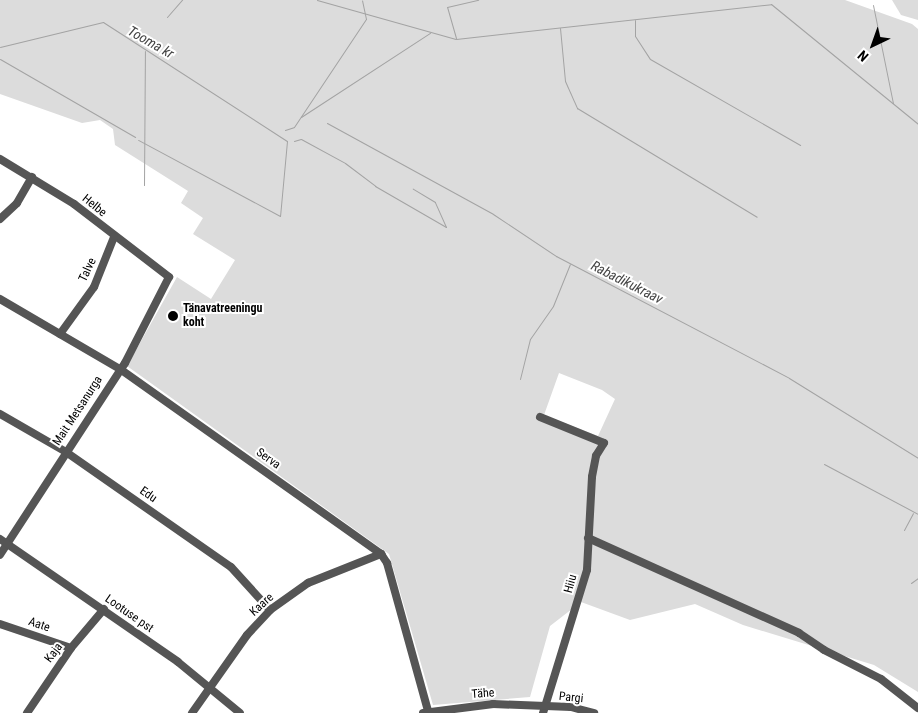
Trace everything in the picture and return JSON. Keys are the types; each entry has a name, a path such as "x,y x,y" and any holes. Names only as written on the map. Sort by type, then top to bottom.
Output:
{"street":[{"name":"Helbe","path":"0,159 32,177 170,277"},
{"path":"0,219 17,203 32,177"},
{"name":"Talve","path":"60,334 94,287 114,237"},
{"name":"Mait Metsanurga","path":"0,555 120,369 170,277"},
{"name":"Serva","path":"0,299 120,369 381,554"},
{"name":"Edu","path":"0,414 66,452 231,567 270,610"},
{"name":"Hiiu","path":"540,417 604,443 596,456 586,570 544,710"},
{"path":"588,538 799,633 824,650 881,679 918,708"},
{"name":"Lootuse pst","path":"0,539 104,609 210,686 240,713"},
{"path":"381,554 387,563 426,712"},
{"name":"Kaare","path":"192,713 210,686 270,610 308,583 381,554"},
{"name":"Kaja","path":"27,713 71,648 104,609"},
{"name":"Aate","path":"0,624 71,648"},
{"name":"Tähe","path":"426,712 493,704 544,710"},
{"name":"Pargi","path":"544,710 594,713"}],"shaded area":[{"path":"0,0 845,0 912,24 918,29 918,692 874,665 743,625 695,604 630,620 581,602 550,626 530,697 433,705 389,554 127,366 177,277 211,299 235,260 193,234 203,218 181,203 188,191 115,145 113,129 100,120 82,123 0,94","holes":["559,373 602,390 615,399 598,436 544,415"]},
{"path":"892,0 918,0 918,20 901,15"}],"waterway":[{"path":"167,17 182,0"},
{"path":"317,0 456,39 771,4 918,124"},
{"name":"Tooma kr","path":"285,130 294,127 366,19 362,0"},
{"path":"456,38 447,7 478,0"},
{"path":"873,5 893,103"},
{"path":"635,20 635,36 650,59 800,145"},
{"name":"Tooma kr","path":"0,47 103,22 287,141 280,216 138,140"},
{"path":"560,28 565,81 577,108 757,217"},
{"path":"301,117 430,33"},
{"path":"144,185 145,51"},
{"path":"0,59 135,137"},
{"name":"Rabadikukraav","path":"327,123 493,214 556,256 789,378 918,458"},
{"path":"294,141 301,139 345,163 375,186 446,227 435,202 413,189"},
{"path":"520,379 530,339 553,306 570,264"},
{"path":"824,464 918,514"},
{"path":"904,530 913,513"},
{"path":"911,583 918,578"}],"place":[{"name":"Tänavatreeningu koht","path":"173,316"}]}
